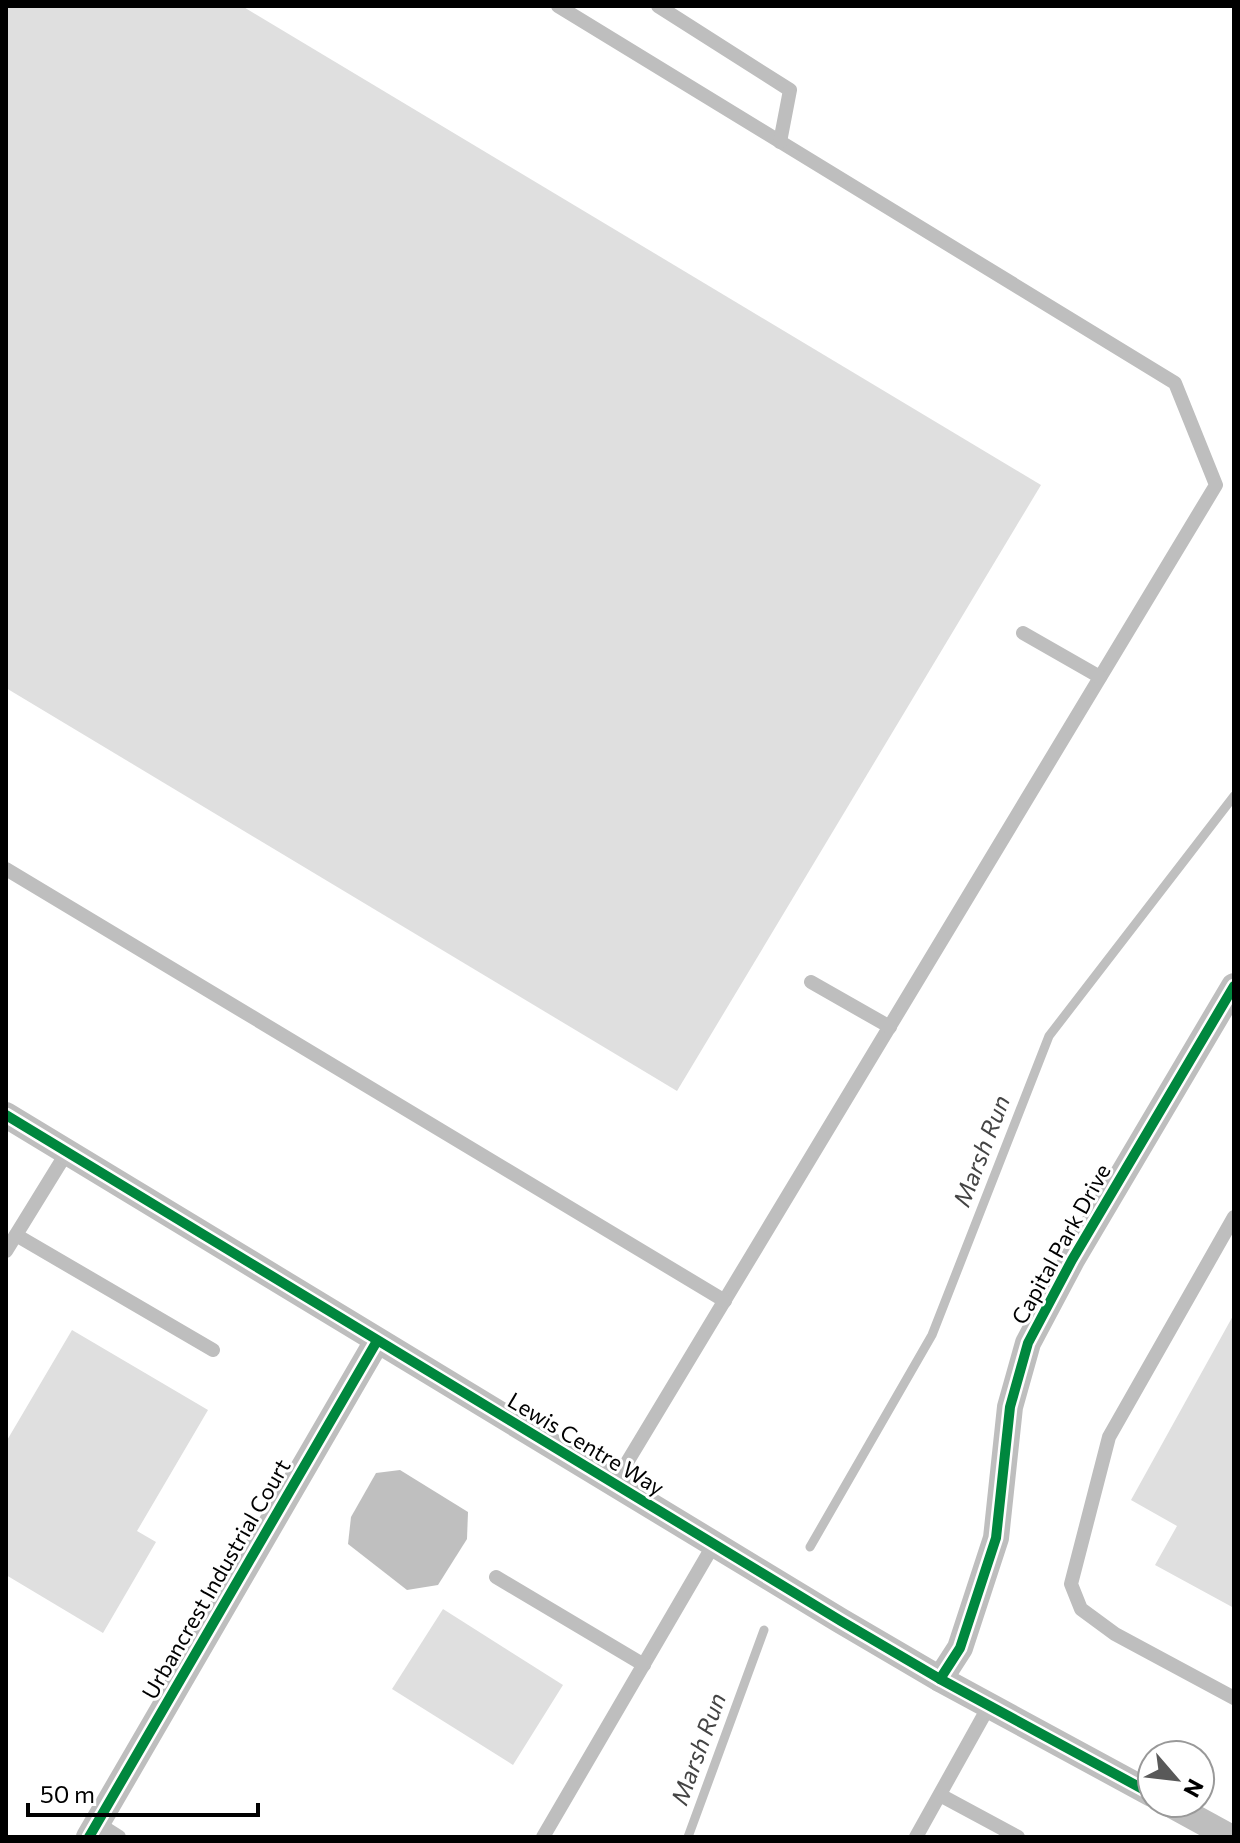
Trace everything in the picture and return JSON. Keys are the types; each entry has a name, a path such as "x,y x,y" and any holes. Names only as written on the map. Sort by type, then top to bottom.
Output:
{"street":[{"name":"Capital Park Drive","path":"940,1679 960,1648 996,1538 1010,1407 1028,1343 1072,1260 1228,1013 1234,986"},
{"name":"Lewis Centre Way","path":"6,1115 940,1679 1136,1785"},
{"name":"Urbancrest Industrial Court","path":"102,1832 377,1341"},
{"path":"1197,1819 1230,1837"}],"lane":[{"path":"558,6 1175,383 1216,485 614,1484"},
{"path":"658,6 790,90 780,142"},
{"path":"1023,633 1100,677"},
{"path":"6,869 725,1301"},
{"path":"811,982 890,1027"},
{"path":"6,1251 67,1152"},
{"path":"1234,1217 1109,1437 1071,1584 1081,1609 1115,1634 1234,1698"},
{"path":"16,1235 213,1350"},
{"path":"543,1837 714,1544"},
{"path":"496,1577 644,1665"},
{"path":"916,1837 989,1706"},
{"path":"940,1795 1018,1837"}],"shaded area":[{"path":"400,1470 468,1512 467,1539 438,1585 407,1590 348,1544 351,1517 376,1473"}],"building":[{"path":"6,6 242,6 1041,485 677,1091 6,688"},
{"path":"1234,1314 1234,1608 1155,1565 1177,1526 1131,1500"},
{"path":"72,1330 208,1410 137,1531 156,1542 103,1633 6,1575 6,1442"},
{"path":"443,1609 563,1685 513,1765 392,1689"}],"waterway":[{"name":"Marsh Run","path":"810,1547 932,1335 1049,1036 1234,796"},
{"name":"Marsh Run","path":"688,1837 764,1630"}],"cycle path":[{"path":"940,1679 960,1648 996,1538 1010,1407 1028,1343 1072,1260 1234,986"},
{"path":"6,1115 841,1621 940,1679 1136,1785"},
{"path":"89,1837 377,1341"}]}
